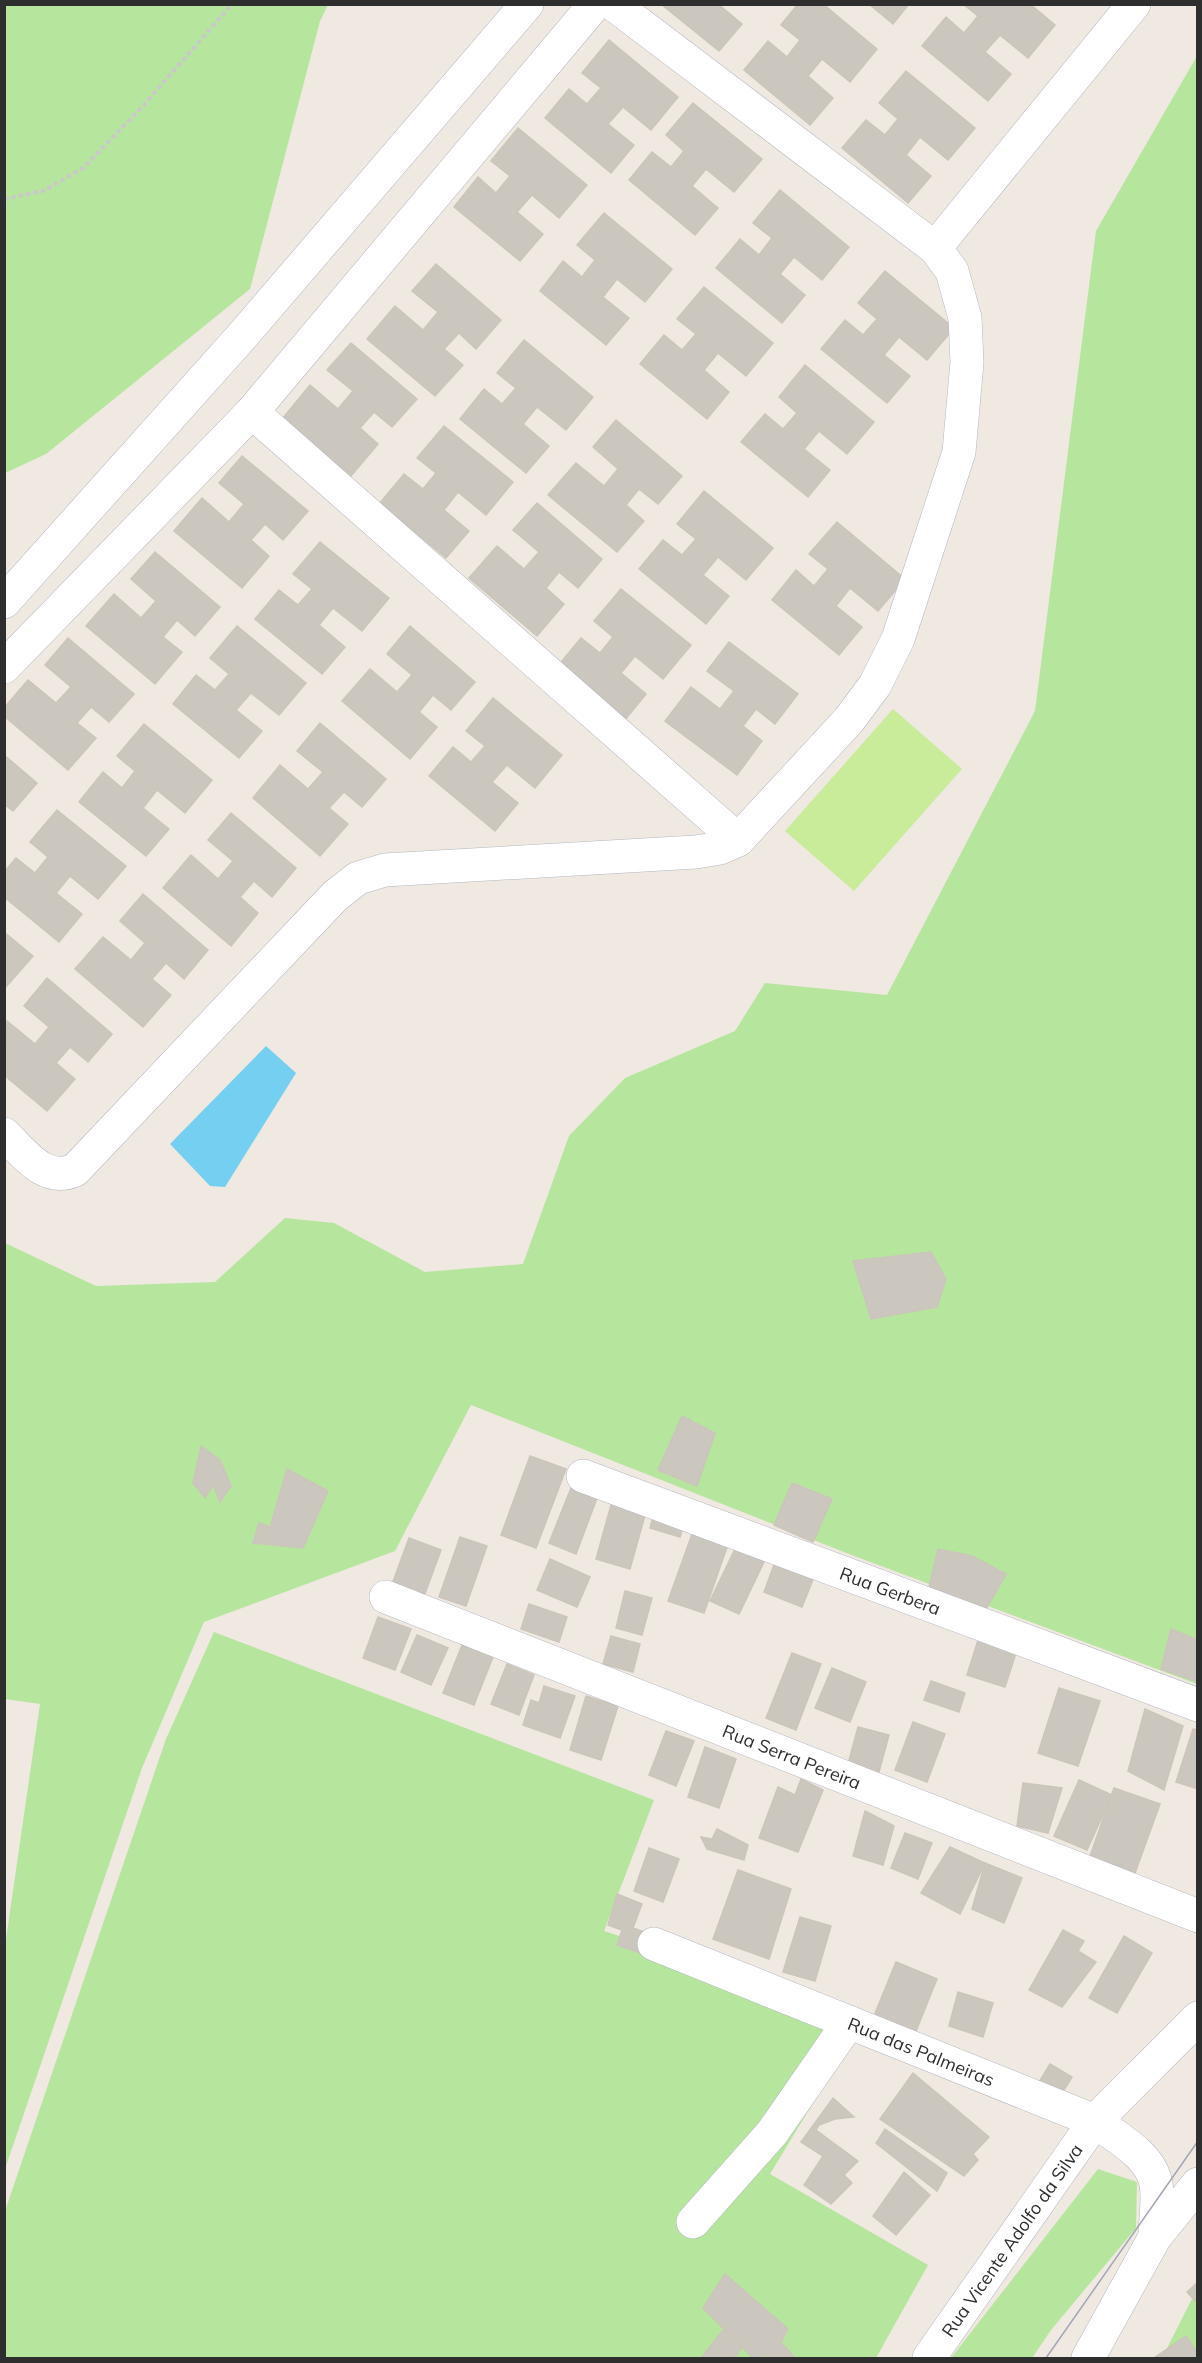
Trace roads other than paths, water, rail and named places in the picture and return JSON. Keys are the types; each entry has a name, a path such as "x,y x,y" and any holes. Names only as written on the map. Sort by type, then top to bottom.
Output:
{"street":[{"path":"4,602 243,335 527,4"},
{"path":"4,667 252,412 595,4"},
{"path":"4,1134 43,1171 66,1174 75,1170 334,896 358,878 385,870 696,852 720,848 738,840 849,720 875,685 898,639 958,452 967,362 965,318 952,271 935,248 613,4"},
{"path":"935,248 1134,4"},
{"path":"252,412 738,840"},
{"name":"Rua Gerbera","path":"583,1476 1197,1705"},
{"name":"Rua Serra Pereira","path":"386,1597 1197,1916"},
{"path":"654,1944 849,2022"},
{"name":"Rua Vicente Adolfo da Silva","path":"929,2358 1095,2121 1197,2018"},
{"name":"Rua das Palmeiras","path":"693,2222 772,2133 849,2022 1095,2121"},
{"path":"1095,2121 1137,2152 1152,2168 1157,2187 1155,2237"},
{"path":"1088,2358 1155,2237 1197,2184"}],"water":[{"path":"266,1046 296,1073 225,1187 210,1186 170,1144"}],"tram line":[{"path":"1046,2358 1198,2141"}]}
